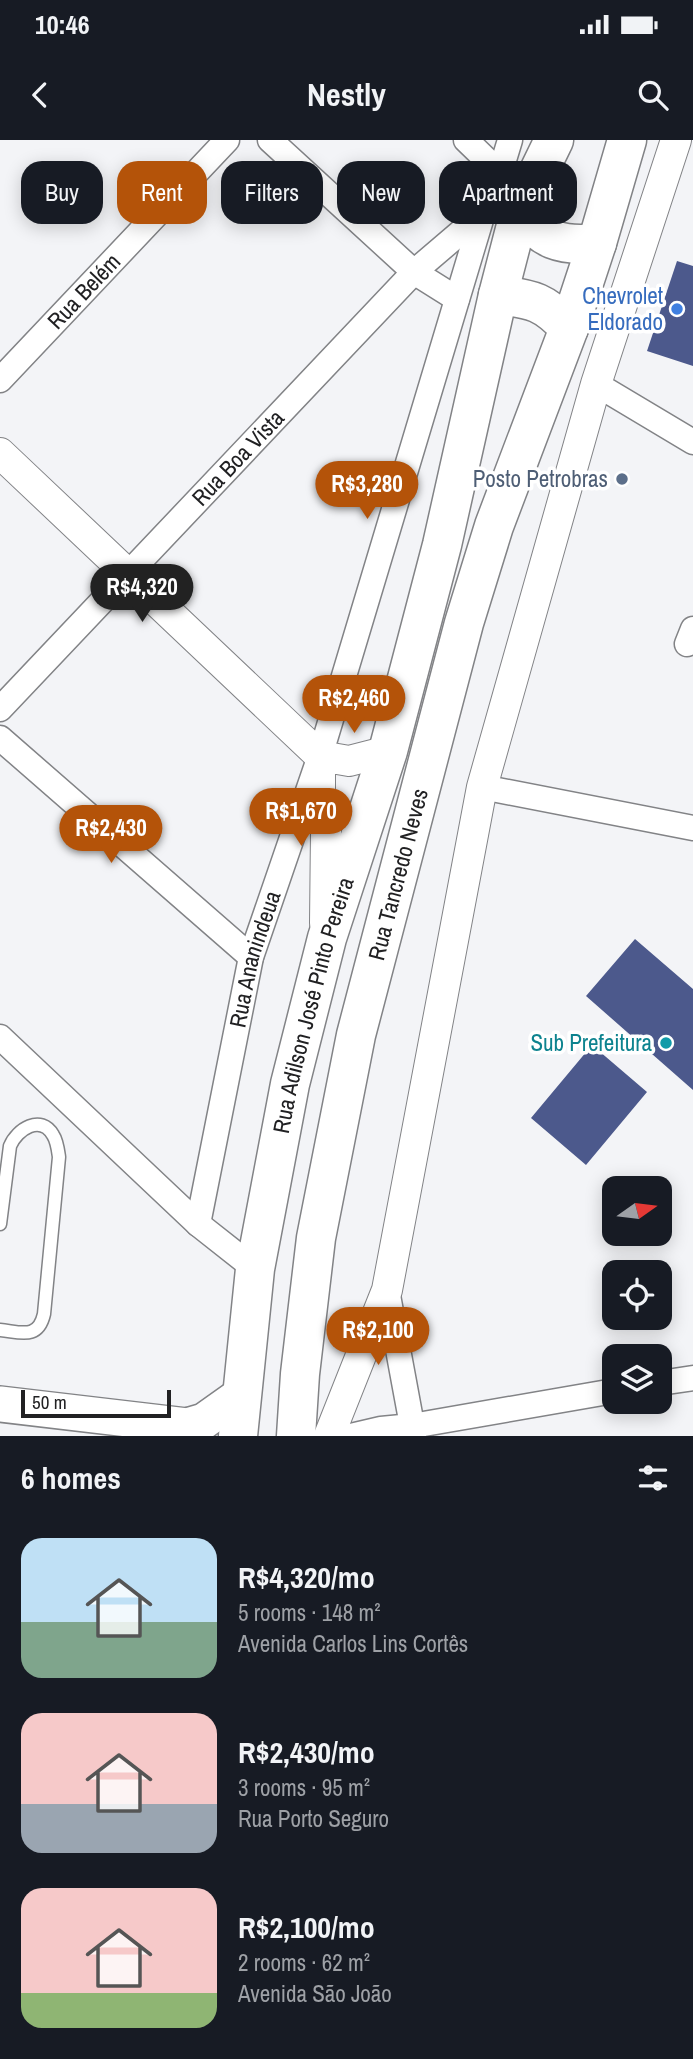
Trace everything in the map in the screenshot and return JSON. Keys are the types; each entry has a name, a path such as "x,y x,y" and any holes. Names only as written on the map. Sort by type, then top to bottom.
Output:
{"main road":[{"name":"Rua Adilson José Pinto Pereira","path":"539,161 554,140"},
{"name":"Rua Tancredo Neves","path":"296,1436 300,1374 316,1238 356,1035 464,623 494,526 569,328 627,140"},
{"name":"Rua Adilson José Pinto Pereira","path":"238,1436 255,1269 290,1084 327,938 388,751 442,545 498,295 501,224"},
{"path":"529,224 544,236 561,244 577,246 597,243"},
{"path":"498,295 537,302 554,312 569,328"},
{"path":"0,1404 187,1426 204,1421 242,1394"}],"street":[{"name":"Rua Belém","path":"0,380 227,140"},
{"path":"270,140 414,272 457,299"},
{"path":"466,140 488,161"},
{"name":"Rua Ananindeua","path":"504,161 510,140"},
{"path":"328,1436 387,1290 482,787 596,384 676,140"},
{"name":"Rua Boa Vista","path":"0,709 414,272 484,224"},
{"name":"Rua Ananindeua","path":"198,1224 251,957 320,756 457,299 495,224"},
{"path":"596,384 693,442"},
{"path":"0,453 320,756 349,761 388,751"},
{"path":"0,738 251,957"},
{"path":"320,756 320,790 327,830 327,938"},
{"path":"482,787 693,828"},
{"path":"0,1037 198,1224 255,1269"},
{"path":"387,1290 413,1431"},
{"path":"672,1381 693,1378"},
{"path":"351,1436 382,1429 413,1431 602,1393"}],"lane":[{"path":"0,1224 10,1146 22,1129 32,1125 47,1128 55,1137 59,1157 42,1324 30,1333 0,1330"}],"building":[{"name":"Chevrolet Eldorado","path":"677,261 693,266 693,366 647,351"},
{"name":"Sub Prefeitura","path":"635,939 693,989 693,1090 586,996"},
{"name":"Sub Prefeitura","path":"592,1045 647,1092 586,1165 531,1118"}],"place":[{"name":"Chevrolet Eldorado","path":"677,309"},
{"name":"Posto Petrobras","path":"622,479"},
{"name":"Sub Prefeitura","path":"666,1043"}]}
